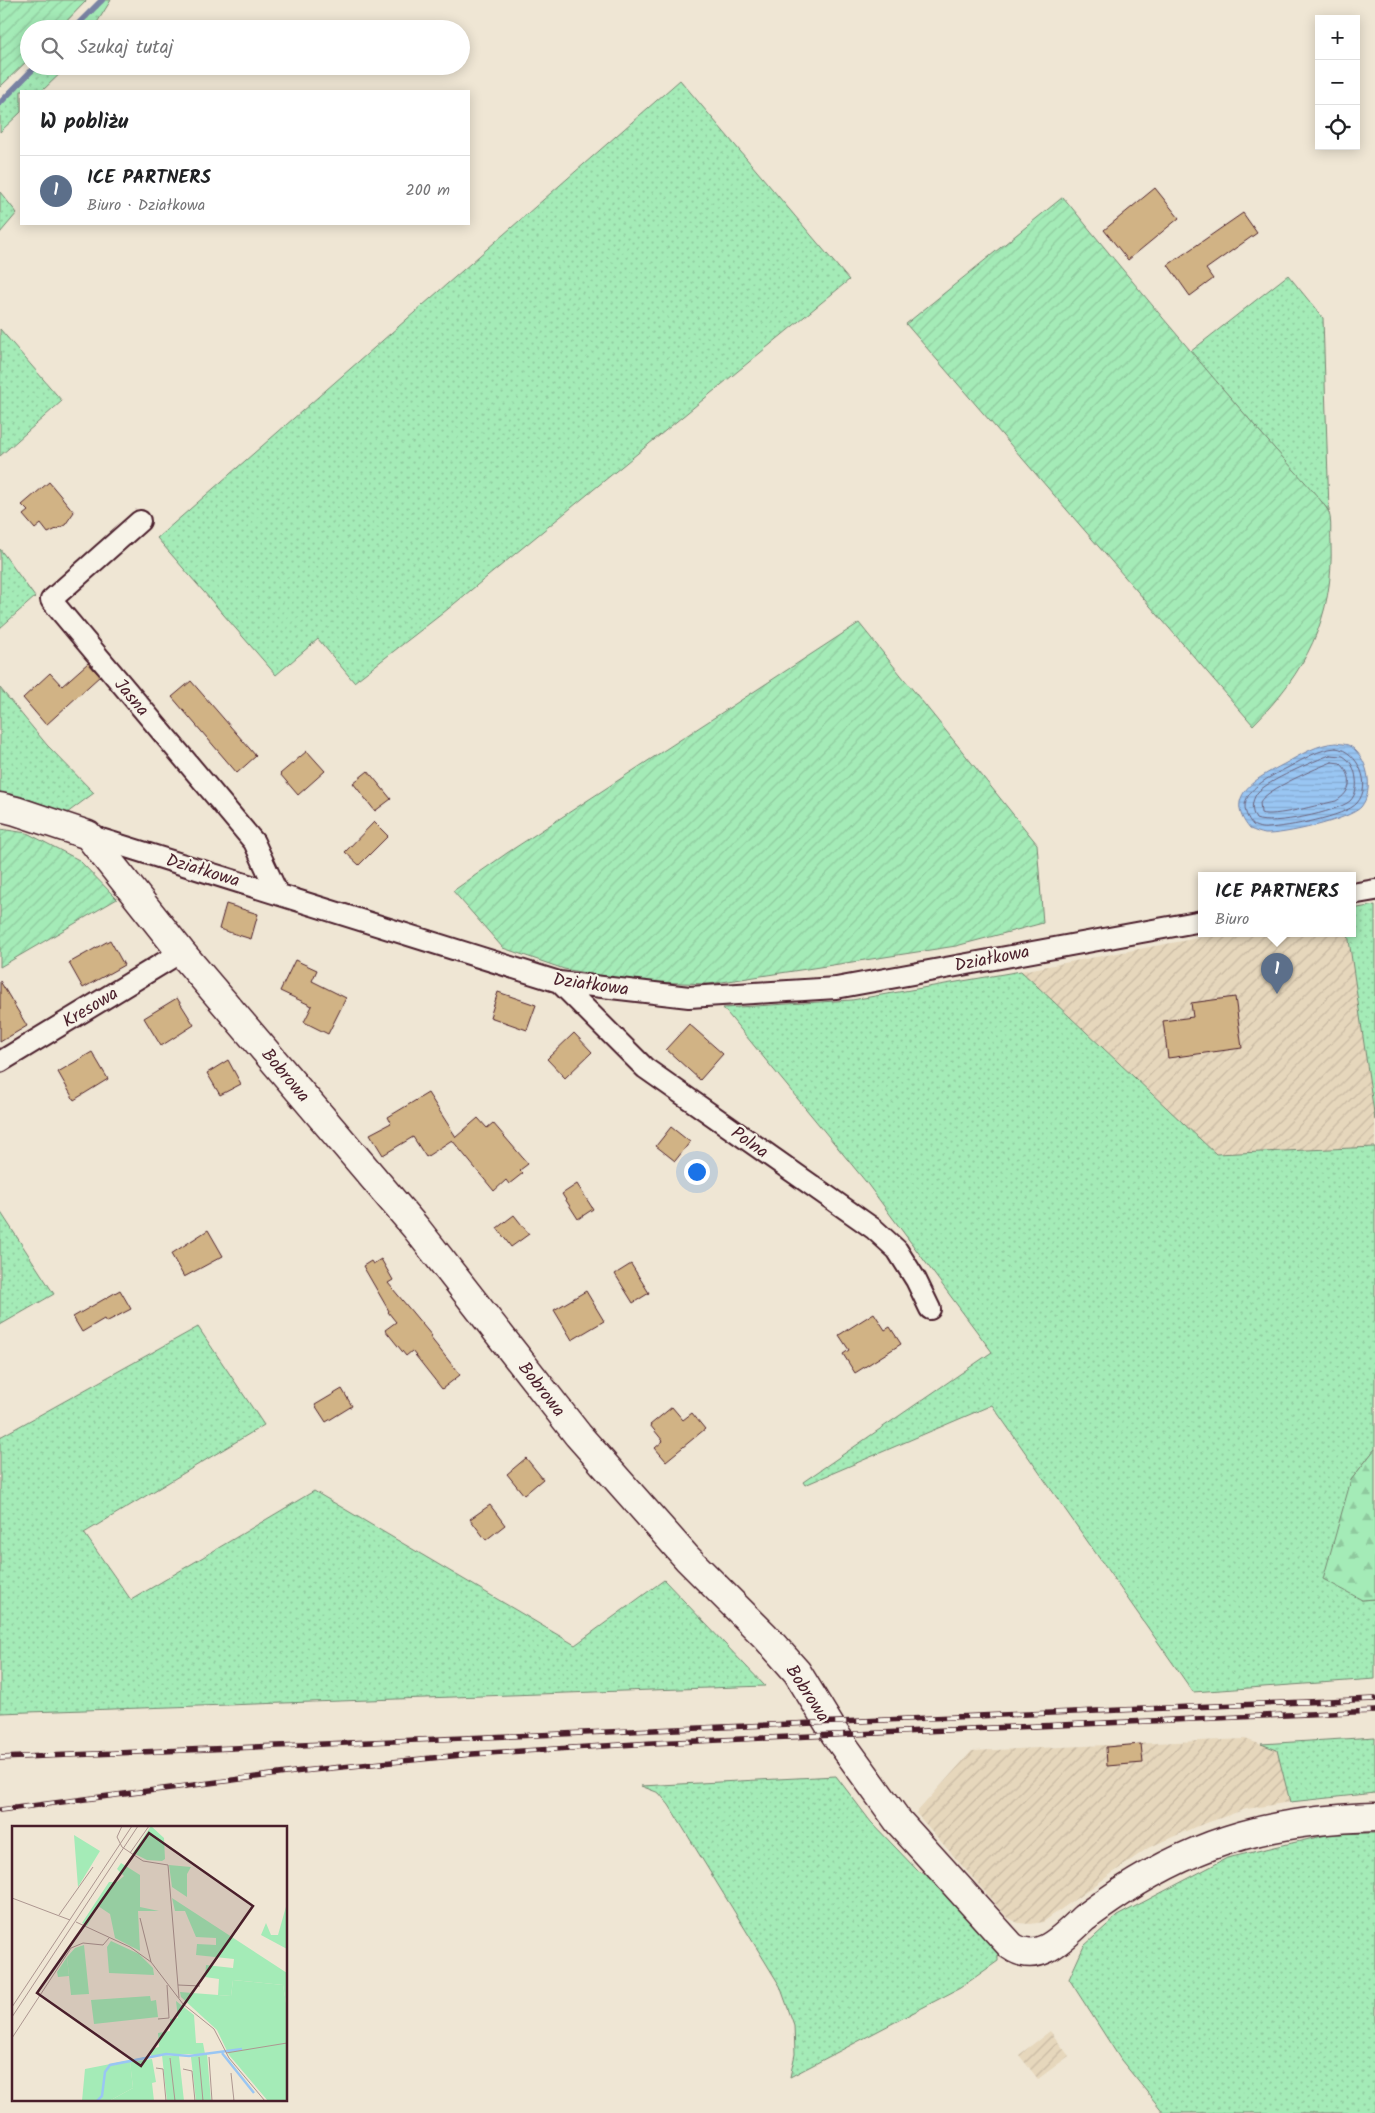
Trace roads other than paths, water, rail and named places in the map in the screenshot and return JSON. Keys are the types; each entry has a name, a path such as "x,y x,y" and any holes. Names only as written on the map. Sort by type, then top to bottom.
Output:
{"street":[{"name":"Jasna","path":"140,521 51,600 254,842 277,892"},
{"name":"Działkowa","path":"0,807 277,892 559,982 689,997 836,988 1198,921"},
{"name":"Bobrowa","path":"88,835 181,952 416,1228 584,1442 686,1558 765,1636 791,1665 835,1734 898,1821 1001,1937 1019,1952 1044,1950 1054,1945 1086,1917 1121,1892 1162,1868 1204,1847 1251,1832 1298,1823 1339,1818 1375,1817"},
{"path":"1356,893 1373,891"},
{"name":"Kresowa","path":"0,1062 181,952"},
{"name":"Polna","path":"559,982 645,1068 880,1234 897,1250 916,1280 930,1309"}],"water":[{"path":"1336,743 1348,745 1355,750 1365,765 1368,792 1361,807 1330,822 1300,829 1265,834 1250,829 1242,817 1240,806 1242,796 1247,788 1265,774 1304,753 1316,747"}],"waterway":[{"path":"82,20 102,0"},
{"path":"0,103 27,75"}],"railway":[{"path":"0,1758 1375,1699"},
{"path":"0,1810 302,1771 472,1754 653,1743 1375,1711"}],"place":[{"name":"ICE PARTNERS","path":"1277,994"}]}
